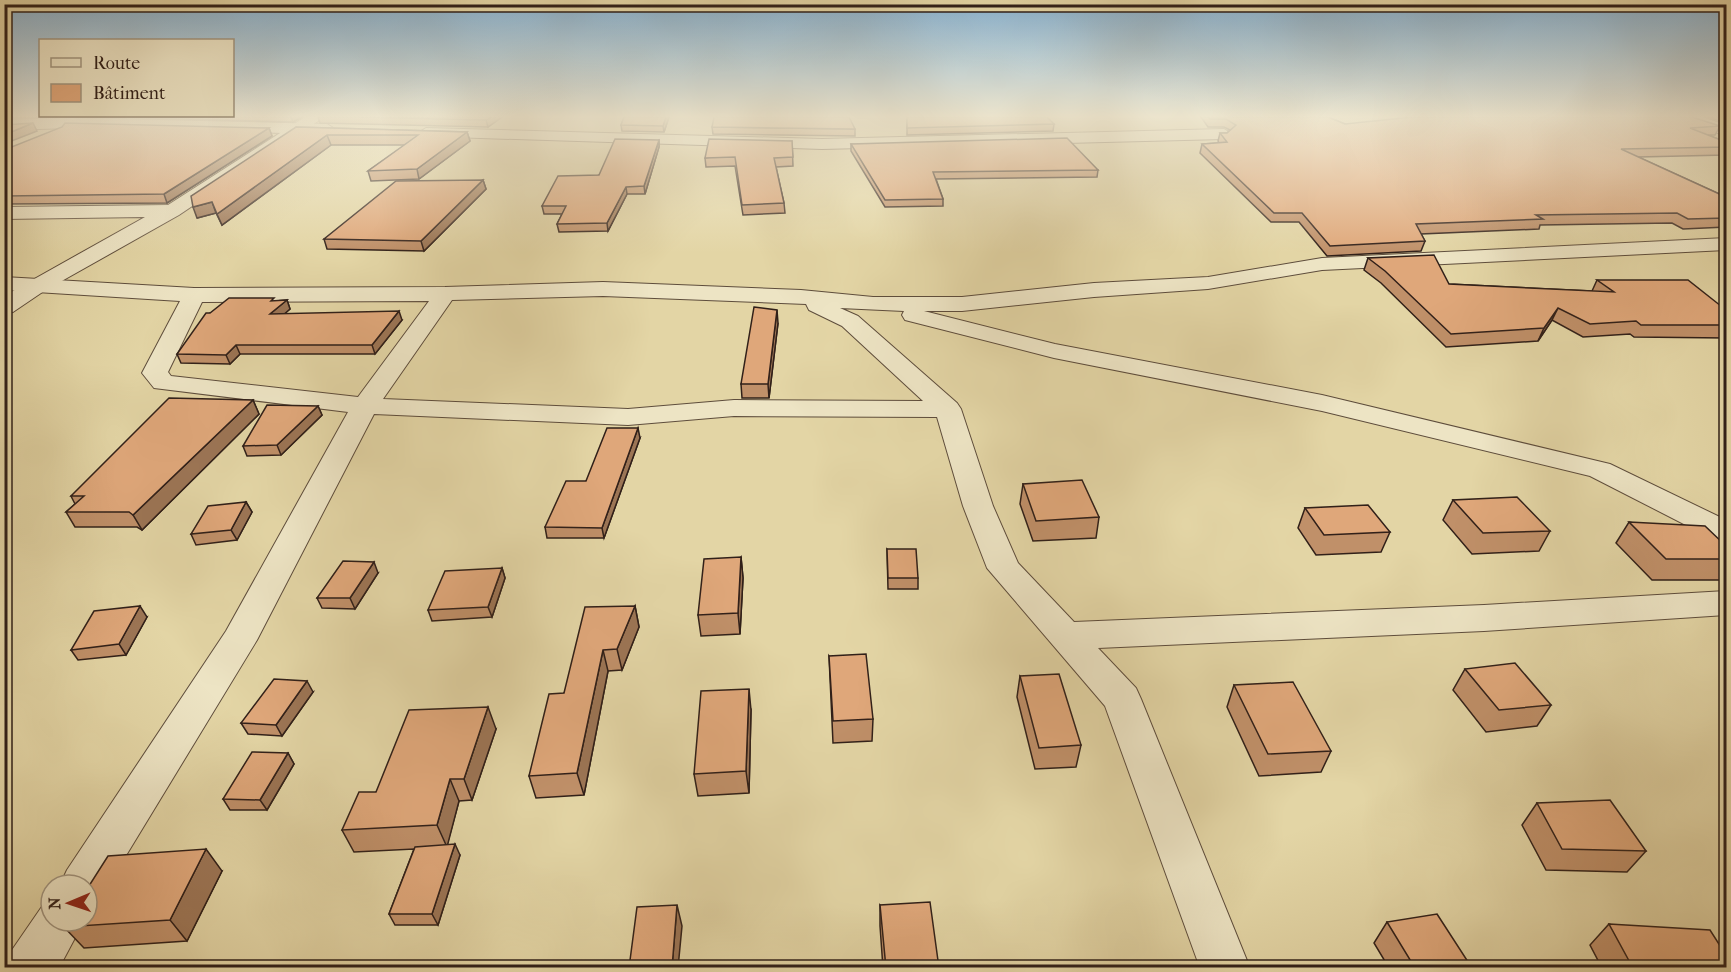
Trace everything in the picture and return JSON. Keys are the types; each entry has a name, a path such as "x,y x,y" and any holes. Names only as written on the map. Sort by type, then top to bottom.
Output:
{"street":[{"path":"4,307 36,286 172,211 245,162"},
{"path":"4,213 172,211"},
{"path":"4,284 194,295 445,294 603,289 801,297 873,304 962,304 1094,290 1208,282 1322,264 1726,244"},
{"path":"91,873 239,640 365,406 445,294"},
{"path":"194,295 155,374 163,383 365,406 628,417 734,408 948,409"},
{"path":"801,297 850,321 948,409 978,506 1004,568 1122,699 1225,968"},
{"path":"873,304 1054,351 1322,403 1600,470 1726,533"},
{"path":"1064,636 1484,618 1726,603"},
{"path":"30,968 52,933"}],"building":[{"path":"4,162 214,162 164,194 4,196"},
{"path":"242,162 289,162 217,214 212,202 193,207 191,196"},
{"path":"380,162 426,162 417,169 368,171"},
{"path":"605,162 652,162 644,186 626,187 607,223 557,224 566,206 542,206 558,176 599,175"},
{"path":"736,162 775,162 784,203 742,205"},
{"path":"862,162 1091,162 1098,170 933,172 943,199 885,200"},
{"path":"1221,162 1650,162 1726,197 1726,218 1688,219 1677,213 1536,215 1543,219 1416,224 1425,241 1330,246 1302,213 1274,213"},
{"path":"483,180 421,241 324,239 396,181"},
{"path":"1434,255 1449,284 1614,292 1597,280 1688,280 1726,310 1726,325 1641,325 1636,321 1590,324 1558,308 1544,328 1451,334 1385,271 1368,258"},
{"path":"229,298 287,300 270,314 399,311 372,345 236,345 226,355 177,354 206,313 210,313"},
{"path":"754,307 777,310 768,384 741,384"},
{"path":"169,398 253,400 133,515 129,512 66,512 84,496 71,496"},
{"path":"267,405 318,406 277,445 243,446"},
{"path":"607,428 638,428 602,528 545,527 566,481 586,481"},
{"path":"1082,480 1099,517 1036,521 1023,484"},
{"path":"1517,497 1550,531 1483,533 1453,500"},
{"path":"246,502 231,530 191,534 208,506"},
{"path":"1368,505 1390,532 1324,535 1305,508"},
{"path":"1629,522 1705,526 1726,546 1726,559 1666,559"},
{"path":"887,549 916,549 918,578 888,578"},
{"path":"741,557 738,613 698,615 704,559"},
{"path":"343,561 374,562 350,598 317,598"},
{"path":"502,568 488,607 428,610 445,571"},
{"path":"140,606 119,644 71,650 94,611"},
{"path":"635,606 617,649 603,650 577,773 529,776 549,694 564,693 585,607"},
{"path":"866,654 873,719 833,721 829,656"},
{"path":"1515,663 1551,705 1499,710 1465,669"},
{"path":"1059,674 1081,745 1039,748 1020,676"},
{"path":"274,679 307,681 276,725 241,723"},
{"path":"1293,682 1331,751 1268,754 1234,685"},
{"path":"749,689 746,771 694,774 701,691"},
{"path":"488,707 464,779 450,779 437,825 342,830 359,792 376,792 409,710"},
{"path":"252,752 288,753 260,800 223,799"},
{"path":"1610,800 1646,851 1562,849 1537,803"},
{"path":"455,844 432,914 389,914 415,847"},
{"path":"206,849 170,920 99,925 99,873 97,873 108,856"},
{"path":"930,902 939,968 886,968 880,905"},
{"path":"677,905 672,968 629,968 637,907"},
{"path":"1437,914 1472,968 1415,968 1387,922"},
{"path":"1609,924 1710,930 1726,955 1726,968 1633,968"}]}
